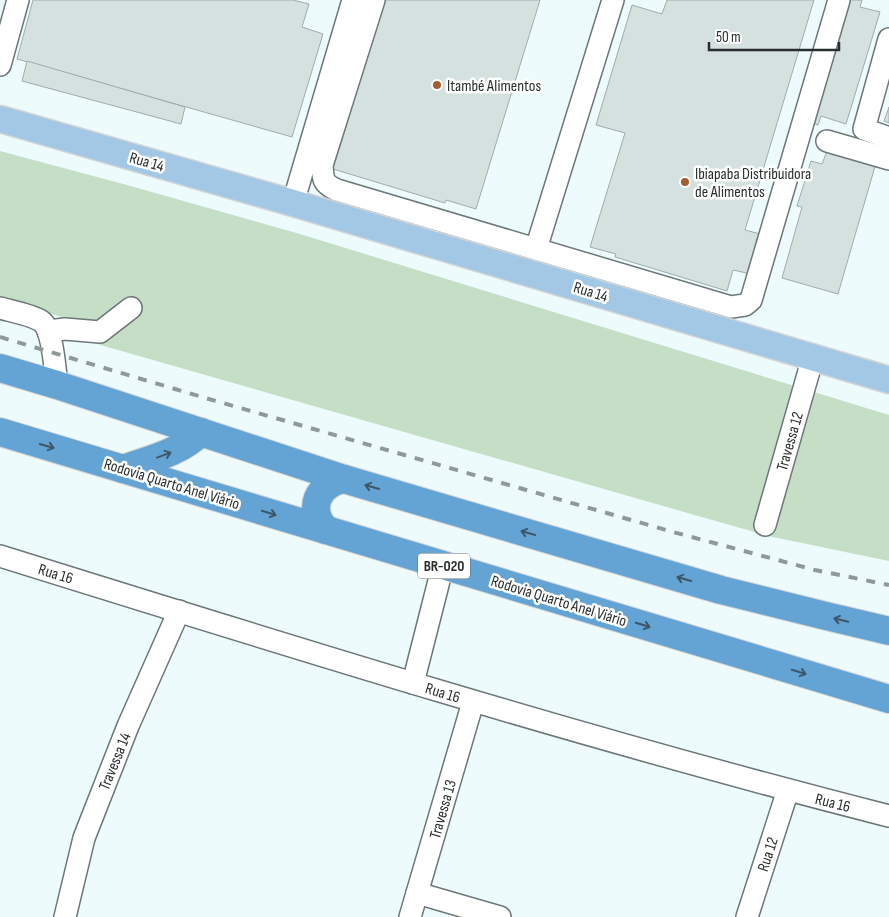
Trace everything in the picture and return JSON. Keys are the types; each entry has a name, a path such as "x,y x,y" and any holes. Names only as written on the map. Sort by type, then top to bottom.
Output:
{"highway":[{"path":"0,368 344,479 721,590 889,631"},
{"name":"Rodovia Quarto Anel Viário","path":"0,432 889,699"},
{"path":"123,468 174,451 188,443 201,432"},
{"path":"326,530 321,525 316,512 318,498 321,492 331,483 344,479"}],"main road":[{"name":"Rua 14","path":"0,119 294,203 889,380"}],"street":[{"path":"0,65 18,0"},
{"path":"294,203 353,0"},
{"path":"374,0 322,165 323,178 328,186 731,307 745,305 751,300 839,0"},
{"path":"536,249 613,0"},
{"path":"889,39 864,129 889,138"},
{"path":"827,140 889,159"},
{"path":"0,308 36,318 46,326 53,353 57,385"},
{"path":"48,332 65,329 100,332 131,308"},
{"name":"Travessa 12","path":"764,525 813,358"},
{"name":"Rua 16","path":"0,556 473,702 788,790 889,816"},
{"path":"413,683 443,566"},
{"name":"Travessa 14","path":"65,917 84,838 128,726 179,612"},
{"name":"Travessa 13","path":"410,917 473,702"},
{"name":"Rua 12","path":"747,917 788,790"},
{"path":"417,893 500,917"}],"green space":[{"path":"0,151 300,234 889,415 889,561 768,536 90,342 94,327 0,298"}],"building":[{"path":"33,0 293,0 309,4 302,27 323,34 292,137 17,59"},
{"name":"Itambé Alimentos","path":"385,0 540,0 476,209 446,200 445,203 333,169"},
{"name":"Ibiapaba Distribuidora de Alimentos","path":"667,0 814,0 745,230 764,235 751,274 733,270 727,291 615,257 616,254 590,247 625,133 596,125 632,5 662,14"},
{"path":"850,0 862,0 860,7 880,12 846,124 821,116 818,125 813,123"},
{"path":"27,61 185,107 181,124 22,81"},
{"path":"889,107 889,123 884,121"},
{"path":"827,151 876,163 838,294 782,278 802,207 797,206 811,161 822,164"}],"railway":[{"path":"0,337 673,532 815,570 889,585"}],"place":[{"name":"Itambé Alimentos","path":"437,85"},
{"name":"Ibiapaba Distribuidora de Alimentos","path":"685,182"}]}
